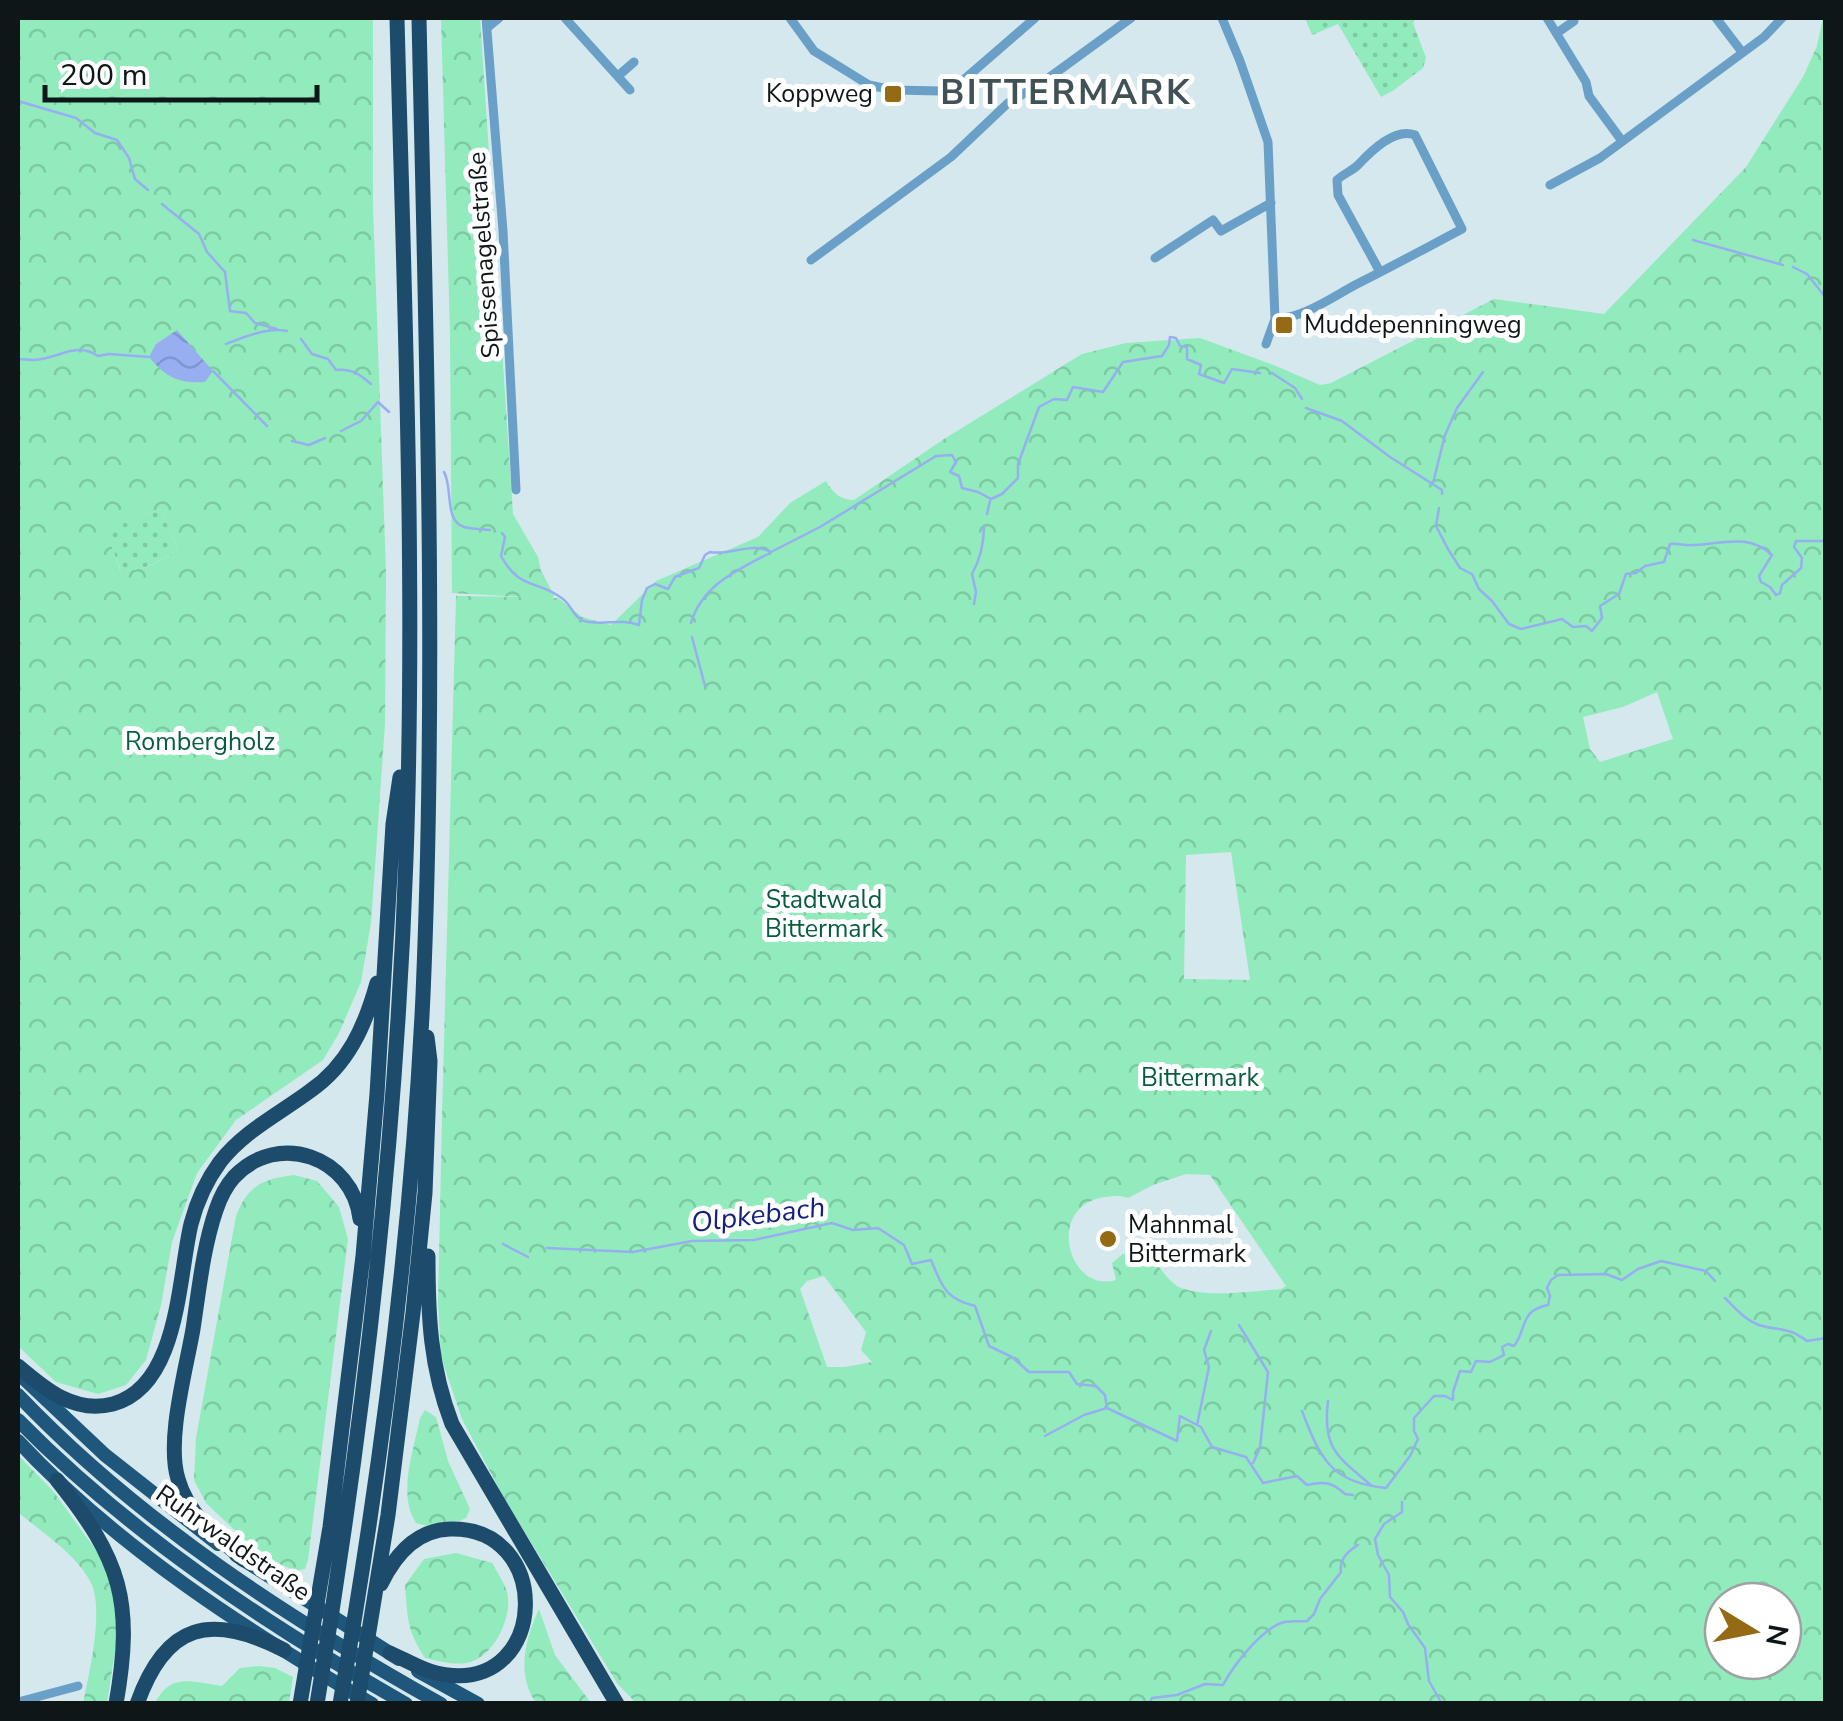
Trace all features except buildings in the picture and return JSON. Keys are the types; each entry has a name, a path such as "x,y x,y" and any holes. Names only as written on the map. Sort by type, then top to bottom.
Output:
{"highway":[{"path":"317,1704 360,1427 394,1084 399,860 409,714 398,18"},
{"path":"340,1704 383,1430 397,1311 422,997 430,612 419,18"},
{"path":"18,1369 54,1395 84,1406 123,1400 146,1385 168,1340 191,1225 204,1187 218,1164 241,1139 321,1084 358,1037 381,968 399,860"},
{"path":"300,1704 332,1510 363,1256 387,935"},
{"path":"357,1704 399,1433 425,1194 430,1062 422,997"},
{"path":"244,1560 201,1522 190,1507 181,1491 174,1456 216,1208 234,1177 247,1166 282,1154 308,1156 339,1173 354,1195 359,1208 363,1256"},
{"path":"425,1194 430,1336 443,1402 475,1466 617,1704"},
{"path":"18,1369 70,1424 213,1540 428,1677 478,1704"},
{"name":"Ruhrwaldstraße","path":"18,1394 48,1426 131,1498 290,1613 441,1704"},
{"path":"18,1420 123,1514 224,1589 406,1704"},
{"path":"18,1440 89,1523 117,1578 124,1636 116,1704"},
{"path":"56,1480 149,1556 236,1619 372,1704"},
{"path":"372,1612 393,1562 402,1550 432,1532 456,1529 481,1534 500,1546 521,1573 527,1597 525,1622 514,1645 498,1662 467,1675 444,1675 390,1653"},
{"path":"137,1704 164,1654 173,1644 200,1630 232,1629 284,1650"}],"street":[{"path":"487,23 500,18"},
{"path":"565,18 630,90"},
{"path":"790,18 814,51 869,86 941,91 960,83 1035,18"},
{"path":"811,260 951,156 1008,103 1131,18"},
{"path":"1222,18 1268,142 1275,320 1266,344"},
{"path":"1547,18 1586,82 1589,96 1622,141"},
{"path":"1716,18 1742,52"},
{"path":"1550,185 1600,158 1764,37 1782,18"},
{"path":"1557,33 1574,21"},
{"name":"Spissenagelstraße","path":"487,23 504,231 516,490"},
{"path":"618,76 634,62"},
{"path":"1380,272 1336,187 1341,176 1364,156 1400,133 1415,135 1462,229"},
{"path":"1155,258 1214,220 1220,231 1271,203"},
{"path":"1275,320 1308,310 1474,223"},
{"path":"18,1702 78,1686"}],"green space":[{"name":"Rombergholz","path":"18,18 373,18 373,207 386,572 385,724 371,923 361,982 323,1060 236,1120 197,1173 172,1242 146,1360 126,1385 98,1394 56,1382 18,1346","holes":["161,509 178,549 144,568 120,570 106,530"]},
{"name":"Stadtwald Bittermark","path":"441,18 480,18 513,514 538,557 553,598 582,617 611,625 656,581 758,537 790,503 826,481 837,495 854,500 1082,354 1126,343 1200,338 1320,385 1331,383 1494,299 1604,314 1746,167 1803,77 1825,18 1825,1703 637,1704 617,1683 504,1498 462,1419 441,1357 438,1302 456,596 525,597 452,593","holes":["1657,692 1673,739 1600,762 1590,749 1583,717 1623,707","1231,852 1250,980 1184,979 1186,855","1186,1174 1210,1175 1286,1286 1228,1293 1187,1290 1174,1284 1155,1262 1143,1265 1130,1253 1112,1263 1116,1280 1099,1281 1085,1274 1075,1262 1069,1230 1086,1203 1105,1197 1128,1198","824,1276 866,1332 861,1350 872,1362 827,1367 800,1289 807,1281"]},
{"path":"1305,18 1416,18 1413,23 1426,58 1423,68 1381,97 1338,24 1312,35"},
{"path":"161,509 178,549 151,565 121,571 105,530"},
{"path":"294,1175 317,1181 339,1207 348,1239 308,1560 305,1569 296,1571 262,1556 206,1503 194,1480 196,1438 236,1216 258,1185"},
{"path":"425,1410 436,1417 448,1461 470,1509 466,1518 431,1527 416,1523 410,1511 407,1485"},
{"path":"18,1455 53,1491 103,1560 117,1620 107,1703 83,1703 96,1607 90,1581 76,1561 18,1512"},
{"path":"456,1553 492,1563 506,1588 508,1601 505,1622 489,1650 473,1661 449,1663 425,1658 414,1639 405,1585 424,1559"},
{"path":"539,1609 555,1655 591,1703 536,1703 524,1669"},
{"path":"240,1668 275,1668 293,1677 289,1703 155,1703 161,1693 176,1683 192,1681 222,1686"}],"water":[{"path":"177,330 213,371 205,382 173,378 149,357 156,344"}],"waterway":[{"path":"18,101 76,118 95,133 117,140 129,158 135,179 148,190"},
{"path":"162,204 199,234 207,252 225,272 230,311 246,313 255,323 277,329"},
{"path":"1693,240 1783,265"},
{"path":"1793,267 1807,274 1826,298"},
{"path":"226,344 264,332 287,331"},
{"path":"502,533 505,537 501,556 515,575 563,599 581,620 639,625 647,588 655,584 668,589 675,577 699,568 710,552 756,548 771,552 820,527 936,456 952,455 956,462 950,472 959,476 962,488 991,499 1002,494 1018,478 1018,464 1039,407 1054,399 1067,400 1073,387 1103,392 1123,362 1162,356 1170,337 1187,347 1187,359 1201,365 1199,374 1224,383 1232,369 1260,373"},
{"path":"301,339 312,354 328,359 336,370 355,372 371,384"},
{"path":"18,359 43,359 82,350 98,356 149,357"},
{"path":"213,371 267,426"},
{"path":"1433,483 1445,435 1457,408 1483,372"},
{"path":"1272,373 1295,388 1302,399"},
{"path":"341,431 361,421 378,402 389,412"},
{"path":"1306,408 1342,421 1442,490 1442,494"},
{"path":"292,441 309,445 325,438"},
{"path":"444,472 451,511 458,524 490,530"},
{"path":"987,514 990,501"},
{"path":"1439,508 1436,526 1460,568 1472,574 1479,589 1509,624 1521,629 1562,619 1573,627 1586,626 1592,631 1602,618 1600,606 1619,594 1626,574 1664,562 1670,544 1735,541 1763,548 1772,555 1759,576 1776,595 1801,568 1802,558 1794,547 1796,541 1826,541"},
{"path":"974,604 972,574 981,551 984,526"},
{"path":"691,623 711,589 768,554"},
{"path":"692,637 705,686"},
{"name":"Olpkebach","path":"547,1248 633,1252 692,1241 754,1240 832,1223 853,1230 878,1228 904,1245 912,1264 931,1260 946,1290 957,1300 975,1306 989,1346 1012,1357 1029,1372 1069,1372 1077,1384 1096,1386 1105,1395 1107,1408 1177,1441 1180,1416 1201,1427 1212,1447 1246,1457 1263,1483 1297,1476 1307,1485 1328,1484 1353,1495"},
{"name":"Olpkebach","path":"503,1244 528,1257"},
{"name":"Olpkebach","path":"1302,1411 1330,1465 1352,1480 1386,1488 1418,1439 1414,1418 1434,1396 1453,1400 1460,1371 1471,1372 1476,1361 1490,1362 1504,1355 1502,1347 1514,1346 1532,1311 1548,1305 1547,1288 1558,1275 1606,1274 1622,1280 1661,1261 1706,1271 1715,1281"},
{"name":"Olpkebach","path":"1725,1298 1759,1325 1788,1331 1807,1341 1826,1338"},
{"path":"1239,1325 1268,1372 1260,1448 1253,1463"},
{"path":"1197,1425 1209,1367 1204,1350 1211,1331"},
{"path":"1328,1401 1328,1430 1335,1451 1372,1486"},
{"path":"1045,1436 1084,1415 1107,1408"},
{"path":"1402,1502 1402,1512 1384,1524 1375,1539 1378,1555 1389,1575 1390,1597 1425,1648 1429,1681 1442,1704"},
{"path":"1149,1704 1152,1698 1177,1695 1205,1684 1223,1685 1264,1633 1284,1622 1307,1621 1314,1614 1320,1599 1341,1572 1345,1556 1358,1545"}],"place":[{"name":"Koppweg","path":"893,94"},
{"name":"Muddepenningweg","path":"1284,325"},
{"name":"Mahnmal Bittermark","path":"1108,1239"}],"district":[{"name":"BITTERMARK","path":"1066,92"}],"park label":[{"name":"Bittermark","path":"1200,1078"}]}
